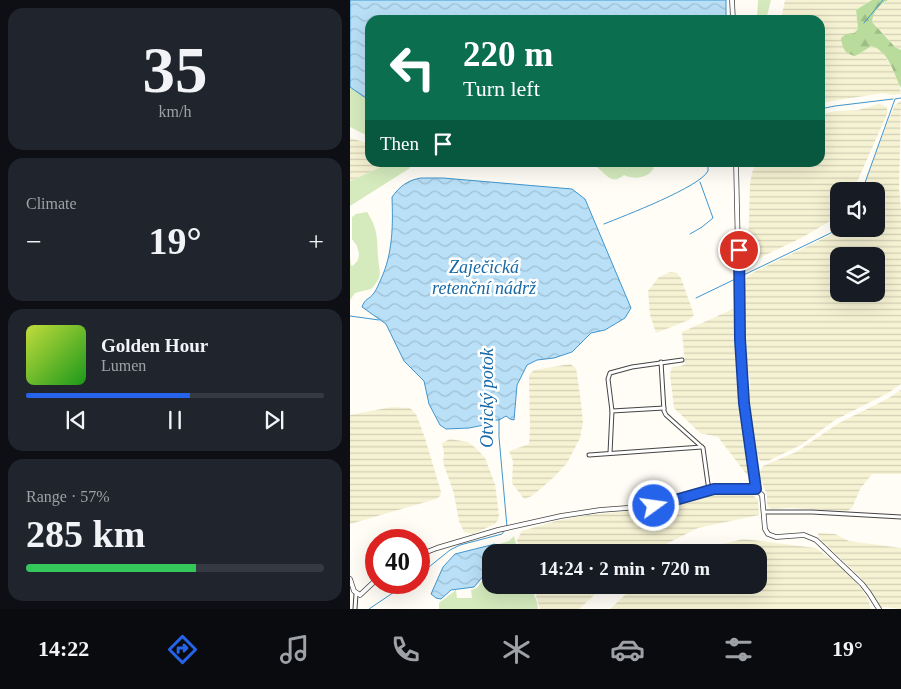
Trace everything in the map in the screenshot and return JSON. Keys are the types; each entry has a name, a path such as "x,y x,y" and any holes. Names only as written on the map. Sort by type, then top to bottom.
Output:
{"street":[{"path":"732,0 732,15"},
{"path":"736,167 740,339 744,403 756,489 762,495 765,529 768,534 776,537 804,535 816,540 862,584 870,593 878,609"},
{"path":"610,453 612,411 608,379 610,373 632,367 682,360"},
{"path":"660,362 666,415 702,447 708,484 712,490"},
{"path":"612,411 664,408"},
{"path":"589,455 702,447"},
{"path":"430,551 503,529 561,516 592,511 654,506 712,490 756,489"},
{"path":"764,512 812,512 901,517"},
{"path":"350,578 356,594 355,609"},
{"path":"356,594 360,595 365,592"}],"shaded area":[{"path":"785,0 872,0 856,10 858,29 854,33 846,34 866,50 873,46 882,52 898,77 901,94 883,93 825,102 825,15 782,15"},
{"path":"888,0 901,0 901,50 895,47 872,22 873,15 877,9"},
{"path":"901,101 899,188 901,210 901,384 888,393 835,420 801,445 768,461 761,461 755,455 749,395 750,380 746,359 743,282 756,271 830,235 830,237 885,237 885,182 865,182 895,105"},
{"path":"879,104 887,107 887,114 857,182 830,182 830,221 801,238 757,259 752,259 748,254 750,184 754,167 825,167 825,113 858,110"},
{"path":"350,138 365,142 365,167 381,167 350,181"},
{"path":"670,272 677,273 681,278 694,315 689,320 656,333 650,315 648,291 659,277"},
{"path":"733,309 751,476 747,475 718,437 700,433 674,408 670,374 672,367 685,364 682,332"},
{"path":"570,364 576,368 580,395 583,422 580,438 567,463 532,496 524,499 512,483 513,461 509,451 529,444 529,375 534,370"},
{"path":"901,390 901,474 872,474 860,489 852,508 847,511 769,508 767,494 759,476 763,466 796,452 839,423"},
{"path":"392,407 410,408 416,414 441,492 440,496 436,499 350,524 350,415"},
{"path":"450,439 468,442 477,449 485,458 495,484 498,520 495,524 473,534 464,532 459,521 454,494 443,462 442,443"},
{"path":"716,493 752,494 758,500 759,515 698,528 666,544 518,544 517,540 522,531 556,521 588,515 659,508"},
{"path":"818,533 835,534 849,541 901,548 901,609 884,607 881,609 861,578 819,538"},
{"path":"744,539 816,548 841,567 861,588 867,597 871,609 610,609 626,594 767,594 767,544 722,544"},
{"path":"536,594 595,594 579,609 540,609"}],"green space":[{"path":"758,0 771,0 767,15 757,15"},
{"path":"872,0 888,0 877,9 872,22 895,47 901,50 901,88 887,58 878,49 872,46 855,56 846,52 842,45 841,38 846,34 854,33 858,29 856,10"},
{"path":"350,87 365,98 365,134 350,127"},
{"path":"381,167 410,167 350,206 350,181"},
{"path":"597,167 654,168 645,176 632,177 624,175 611,179"},
{"path":"367,212 376,234 379,277 371,289 355,293 350,300 350,257 351,265 353,266 358,260 359,254 357,246 352,239 352,217 356,214"},
{"path":"514,536 516,544 499,544 509,541"},
{"path":"482,581 482,594 534,594 538,609 439,609 439,603 456,590 457,598 472,598 471,590 477,588"}],"water":[{"path":"350,0 726,0 726,15 365,15 365,98 350,87"},
{"name":"Zaječická retenční nádrž","path":"421,178 443,178 572,189 585,199 631,308 625,318 605,330 591,333 572,352 554,358 537,360 527,365 517,385 514,420 506,416 499,420 493,420 489,424 469,428 446,429 440,425 429,404 424,381 404,361 386,324 362,307 364,302 376,290 388,259 392,228 392,197 405,184"},
{"path":"482,547 482,578 474,587 451,590 441,599 436,598 431,594 443,567 455,554"}],"waterway":[{"path":"864,23 883,0"},
{"path":"865,182 895,99 901,98"},
{"path":"825,108 893,99"},
{"name":"Otvický potok","path":"604,224 677,193 702,178 708,171 708,167"},
{"path":"690,234 713,218 700,182"},
{"path":"696,298 830,233"},
{"path":"350,316 379,320"},
{"name":"Otvický potok","path":"499,419 507,527"},
{"name":"Otvický potok","path":"430,566 450,550 460,545 502,534 505,530"},
{"name":"Otvický potok","path":"369,609 391,594"}],"route":[{"path":"654,506 714,489 756,489 744,403 740,339 739,250"}]}
